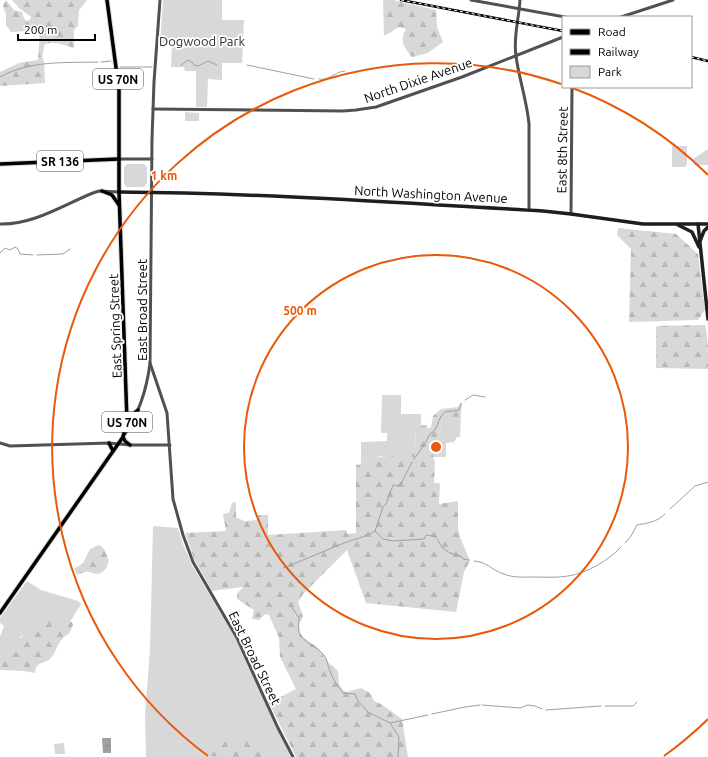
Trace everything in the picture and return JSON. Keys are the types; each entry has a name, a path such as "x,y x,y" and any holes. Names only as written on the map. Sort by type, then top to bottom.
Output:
{"main road":[{"name":"East Spring Street","path":"0,613 124,436 128,415 119,192 119,90 107,0"},
{"name":"SR 136","path":"0,164 119,159"},
{"path":"102,191 116,198 120,206"},
{"name":"North Washington Avenue","path":"119,192 242,194 529,210 571,214 630,223 677,225 708,224"},
{"path":"698,224 708,319"},
{"path":"677,225 692,232 701,250"},
{"path":"700,242 704,231 708,227"},
{"path":"128,415 133,414 138,410"},
{"path":"124,436 125,441 130,445"},
{"path":"109,443 113,451"}],"street":[{"name":"East Broad Street","path":"160,0 153,109 150,363 167,413 173,499 186,546 200,575 244,651 278,728 293,757"},
{"path":"471,0 562,17"},
{"path":"520,0 516,25 515,55 528,111 529,210"},
{"path":"624,16 673,0"},
{"name":"North Dixie Avenue","path":"153,109 316,111 376,107 462,77 562,37"},
{"name":"East 8th Street","path":"571,214 572,88"},
{"path":"119,159 152,159"},
{"path":"0,224 15,224 36,218 93,192 119,192"},
{"path":"124,436 138,410 147,381 150,363"},
{"path":"0,443 10,446 109,443 130,445 170,445"}],"green space":[{"path":"6,0 14,10 22,12 26,21 30,20 31,17 19,8 12,0 87,0 79,10 78,26 74,30 74,48 56,43 45,44 42,56 44,62 45,83 0,86 0,72 19,63 38,60 40,30 11,32 6,24 6,14 3,6"},
{"name":"Dogwood Park","path":"163,0 222,0 222,20 244,20 242,63 222,63 222,80 208,79 207,107 196,107 196,71 185,71 184,67 171,67 172,45 160,45"},
{"path":"393,0 436,10 437,27 443,42 428,53 412,57 403,44 403,37 406,29 399,27 384,36 383,1"},
{"path":"185,112 199,113 199,121 185,121"},
{"path":"672,146 687,146 687,164 685,167 672,167"},
{"path":"708,149 708,165 694,165 693,159"},
{"path":"127,164 144,164 147,167 147,183 144,187 127,187 124,184 124,167"},
{"path":"618,228 676,234 698,254 705,310 698,320 629,322 631,249 617,235"},
{"path":"705,325 708,369 656,368 656,327"},
{"path":"382,395 401,395 401,414 421,414 421,425 416,426 415,446 411,457 386,460 381,456 361,460 361,442 387,441 387,433 381,433"},
{"path":"462,401 461,413 454,421 442,421 439,436 429,443 435,462 434,483 440,483 439,504 458,501 458,528 470,561 464,572 456,612 366,603 347,550 304,593 298,602 303,617 299,624 300,633 318,648 328,662 338,671 339,684 343,690 346,692 361,688 370,693 374,701 381,704 402,719 408,757 296,757 269,703 296,689 280,657 279,638 269,615 265,614 259,620 252,619 254,610 237,599 237,594 243,587 212,591 194,559 185,533 226,531 223,514 229,513 232,503 236,502 236,517 244,521 258,520 258,515 268,515 268,535 346,530 347,534 356,533 356,465 361,464 361,460 377,457 386,459 396,454 404,458 411,457 415,446 416,426 427,425 428,429 431,427 433,416 441,409 458,407"},
{"path":"461,413 460,437 457,437 454,442 446,443 446,457 433,457 429,442 439,436 442,421 454,421"},
{"path":"153,526 178,528 192,565 243,652 291,757 146,757 145,716 150,649"},
{"path":"99,545 104,549 108,558 106,569 99,574 84,572 77,575 74,569 83,563 90,549"},
{"path":"27,581 41,590 78,601 81,604 70,622 67,622 64,626 49,618 22,636 11,646 3,647 0,645 0,637 4,626 0,623 0,618"},
{"path":"49,618 61,625 64,625 67,622 72,622 73,625 69,634 60,642 53,656 47,661 38,665 35,673 0,670 0,645 3,647 11,646 17,637 21,638 35,620"},
{"path":"248,737 253,750 265,745 263,757 200,756 211,745"},
{"path":"64,743 65,754 55,754 54,744"}],"water":[{"path":"102,738 111,738 111,753 103,753"}],"waterway":[{"path":"181,65 188,60 194,65 198,66 208,61 217,65"},
{"path":"101,62 111,61"},
{"path":"0,77 35,65 98,62"},
{"path":"247,65 314,79"},
{"path":"120,67 152,67"},
{"path":"319,79 326,79 345,71"},
{"path":"0,253 5,248 10,250 15,247 18,249 20,254 33,255"},
{"path":"37,255 63,254 70,249"},
{"path":"465,400 473,395 485,397"},
{"path":"414,459 430,434 435,430 441,416 445,412 459,410 461,404"},
{"path":"375,531 383,507 386,504 393,485 397,486 401,484 412,462"},
{"path":"670,509 695,486 708,482"},
{"path":"625,543 637,525 649,523 665,514"},
{"path":"283,568 375,531 383,539 393,541 424,539 426,535 434,536 447,551 461,556 463,559 469,560"},
{"path":"474,561 483,563 511,576 564,577 597,566 621,547"},
{"path":"291,606 299,618 298,626 300,634 307,642 325,656 329,669 343,693 355,694 358,701 368,712 390,723 399,737 398,757"},
{"path":"605,706 633,706 637,702"},
{"path":"432,714 480,705"},
{"path":"482,705 520,708 528,705 542,709"},
{"path":"546,710 601,706"},
{"path":"390,723 428,715"}],"railway":[{"path":"401,0 562,31"},
{"path":"692,57 708,61"}]}
